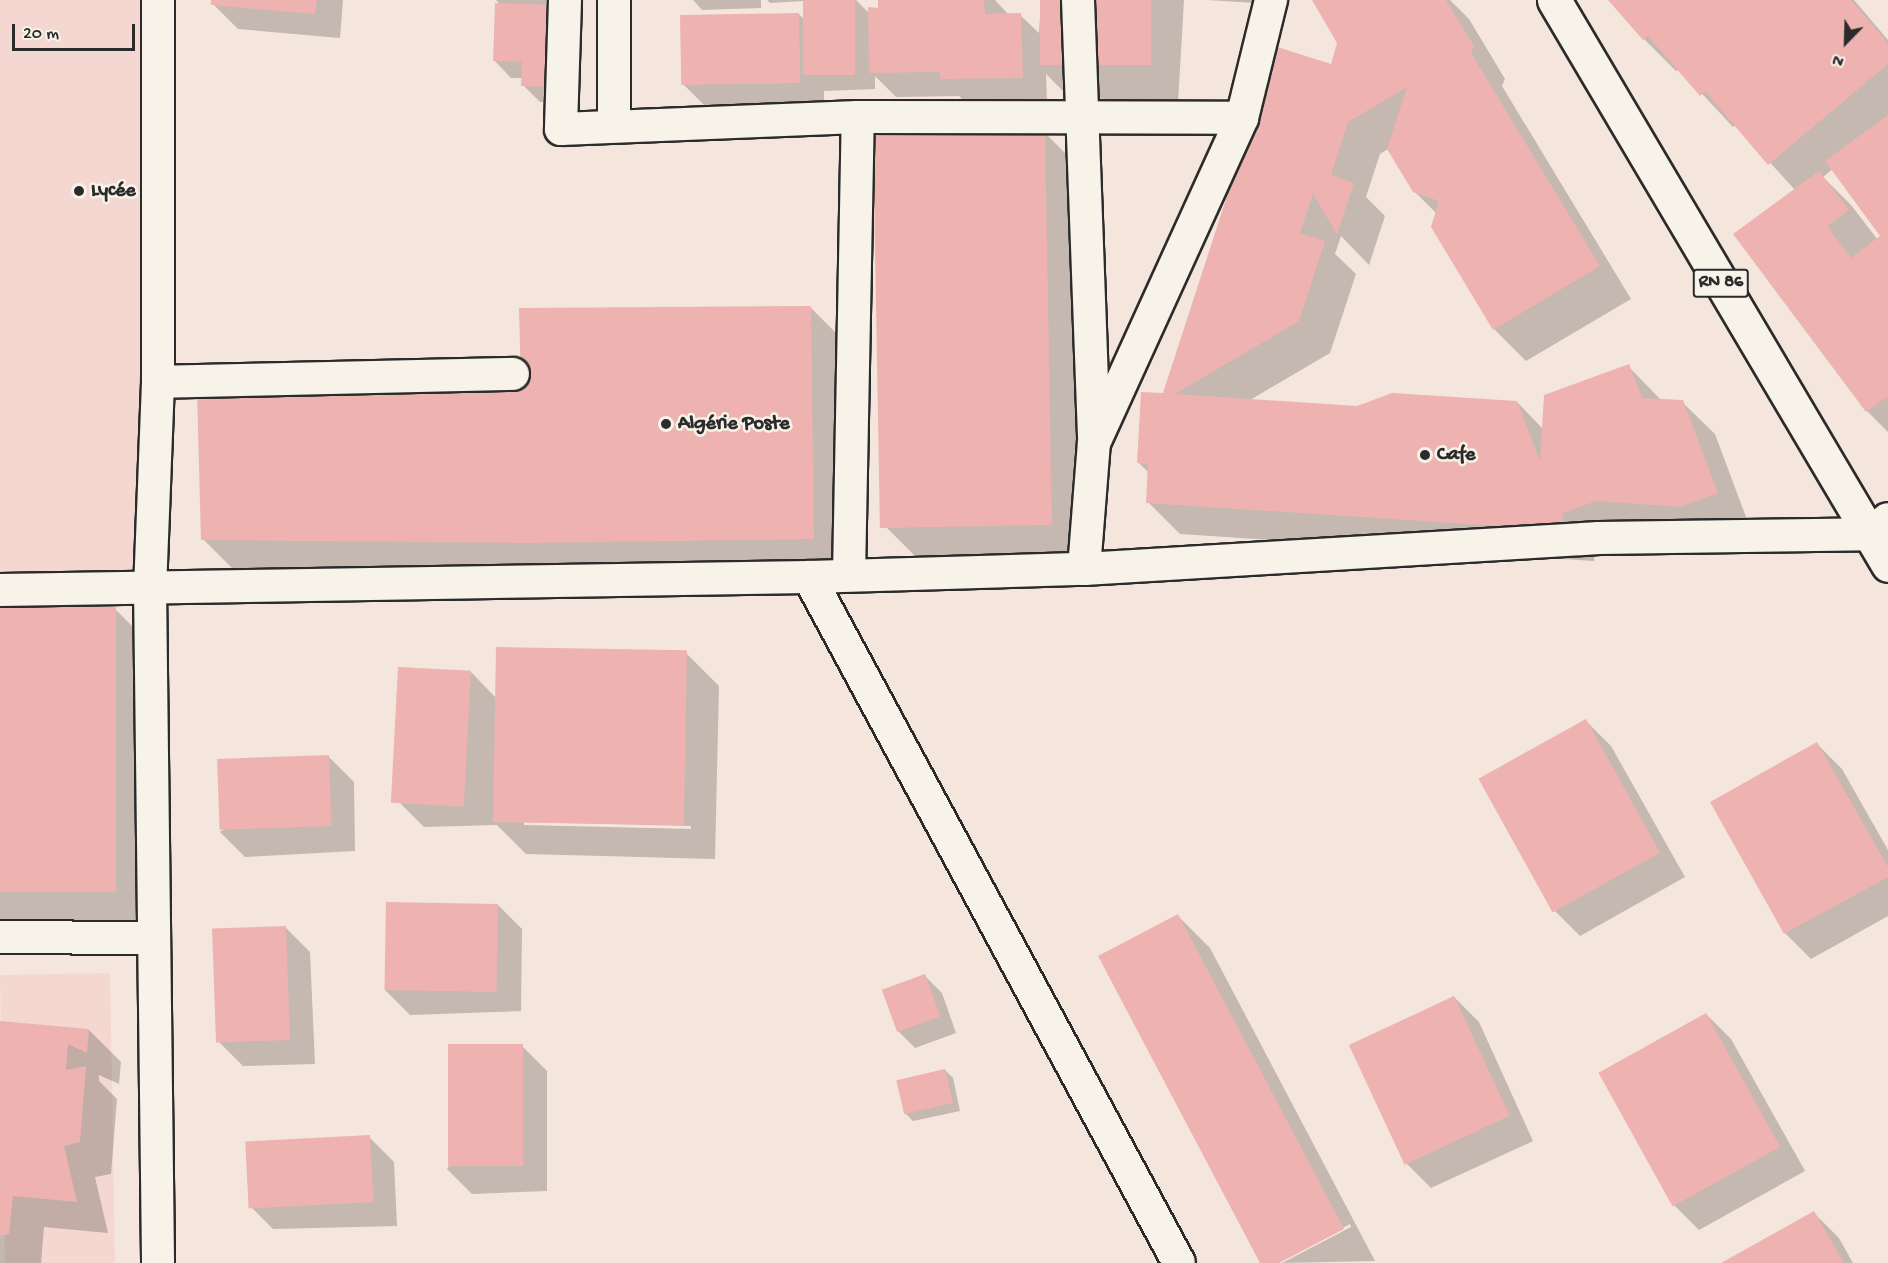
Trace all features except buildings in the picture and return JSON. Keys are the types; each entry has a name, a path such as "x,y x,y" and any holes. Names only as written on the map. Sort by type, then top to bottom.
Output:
{"main road":[{"name":"RN 86","path":"1554,0 1879,526 1888,565"}],"street":[{"path":"158,0 158,382 150,586 152,938 158,1263"},
{"path":"565,0 561,129 858,117 1085,120 1242,117"},
{"path":"614,0 614,126"},
{"path":"1078,0 1085,120 1094,443 1084,569"},
{"path":"1094,443 1242,117 1271,0"},
{"path":"849,575 858,117"},
{"path":"158,382 513,374"},
{"path":"0,590 809,577 1084,569 1599,538 1879,526"},
{"path":"809,577 1179,1263"},
{"path":"0,937 152,938"}],"shaded area":[{"name":"Lycée","path":"0,0 158,0 158,586 0,586"},
{"path":"110,973 115,1263 5,1263 0,975"}],"place":[{"name":"Lycée","path":"79,191"},
{"name":"Algérie Poste","path":"666,424"},
{"name":"Cafe","path":"1425,455"}]}
